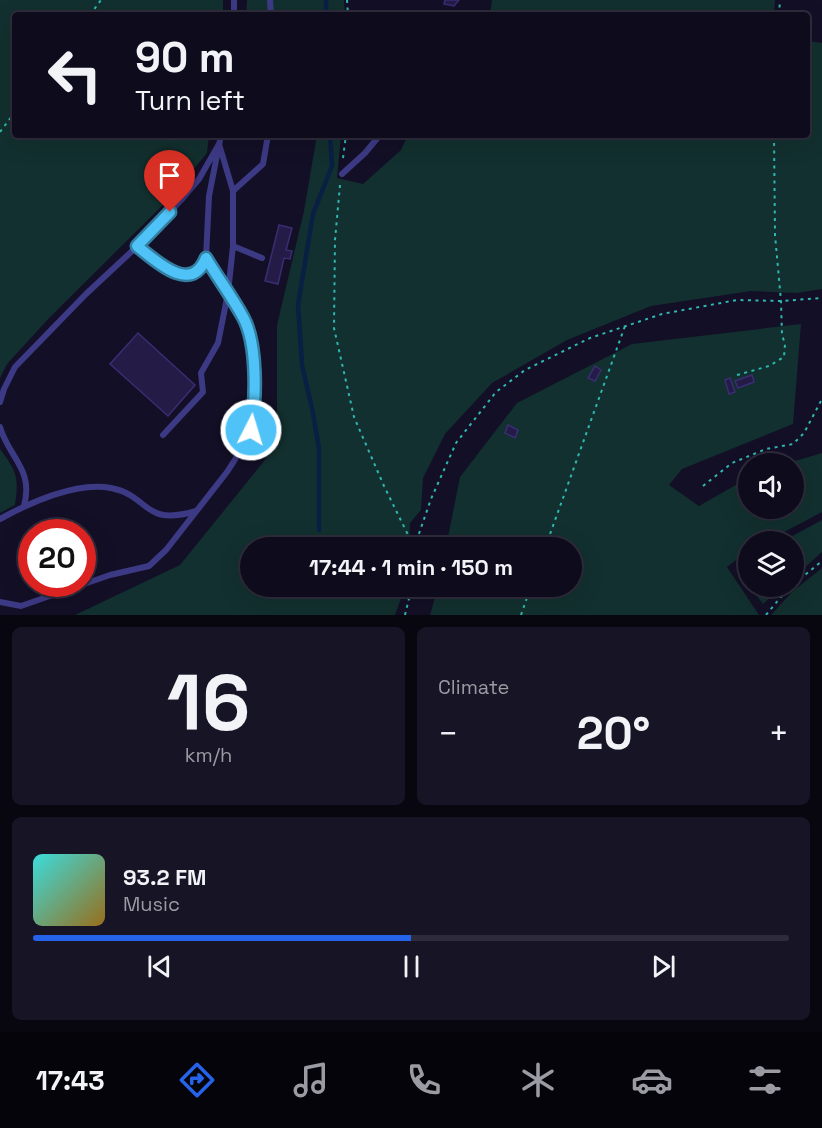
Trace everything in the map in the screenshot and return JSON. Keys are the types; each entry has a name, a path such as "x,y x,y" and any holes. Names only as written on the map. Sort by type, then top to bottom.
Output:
{"lane":[{"path":"137,246 170,271 183,275 195,272 203,265 206,258 209,196 220,138"},
{"path":"233,190 263,164 267,138"},
{"path":"342,174 378,138"},
{"path":"164,435 203,392 201,373 218,343 228,293 233,246 233,190 219,144"},
{"path":"0,402 15,367 86,294 137,246 199,179 219,144"},
{"path":"233,246 262,258"},
{"path":"0,602 21,606 110,575 149,566 166,550 197,511 245,444 254,414 253,344 244,318 206,258"},
{"path":"0,427 3,437 21,465 26,480 28,492 24,506"},
{"path":"0,519 24,506 87,487 111,488 128,495 151,512 168,517 197,511"}],"path":[{"path":"0,132 12,116"},
{"path":"346,138 335,240 334,328 354,417 409,537"},
{"path":"737,375 769,366 784,357 785,345 782,335 775,235 774,138"},
{"path":"418,537 431,499 456,443 496,392 525,370 590,338 662,314 738,300 781,301 822,298"},
{"path":"550,537 625,326"},
{"path":"703,486 732,463 766,449 793,444 804,433 822,399"},
{"path":"804,575 822,561"},
{"path":"405,615 409,597"},
{"path":"521,615 527,597"},
{"path":"766,615 782,597"}],"green space":[{"path":"0,0 223,0 223,12 12,12 12,138 209,138 207,153 169,199 50,317 7,364 0,378"},
{"path":"247,0 344,0 345,12 246,12"},
{"path":"492,0 775,0 774,12 490,12"},
{"path":"810,41 822,43 822,289 797,293 751,291 651,306 567,340 492,383 445,434 423,478 421,510 410,523 409,537 240,537 240,597 401,597 395,615 75,615 180,565 277,445 277,325 304,211 316,138 341,138 337,178 363,184 401,150 407,138 810,138"},
{"path":"801,324 793,424 682,469 669,485 699,506 738,484 738,519 804,519 804,458 822,453 822,512 786,531 738,531 738,559 727,567 738,584 738,597 747,597 759,615 430,615 435,597 582,597 582,537 448,537 460,477 517,403 632,344"},
{"path":"0,449 13,469 17,488 15,505 0,513"},
{"path":"822,520 822,552 804,568 804,531 802,531"},
{"path":"822,568 822,615 771,615 787,597 804,597 804,582"},
{"path":"758,597 771,597 763,604"}],"building":[{"path":"445,0 459,0 454,6 444,4"},
{"path":"279,225 292,228 286,250 292,251 290,259 284,258 278,284 265,281"},
{"path":"138,333 195,385 168,416 110,364"},
{"path":"595,366 601,370 595,381 588,378"},
{"path":"752,375 754,382 738,388 735,381"},
{"path":"730,378 735,392 729,394 725,380"},
{"path":"508,425 518,430 515,438 505,433"}],"waterway":[{"path":"326,0 326,12"},
{"path":"319,530 319,449 302,365 298,305 313,214 332,166 330,138"}],"route":[{"path":"170,212 137,246 170,271 183,275 195,272 203,265 206,258 244,318 253,344 254,414 251,430"}]}
